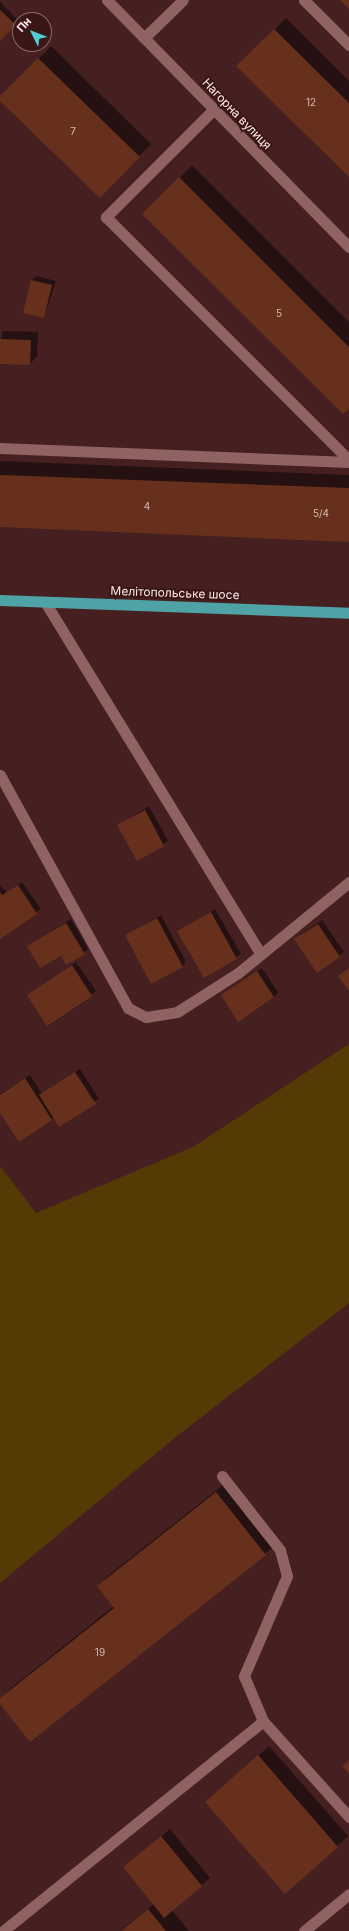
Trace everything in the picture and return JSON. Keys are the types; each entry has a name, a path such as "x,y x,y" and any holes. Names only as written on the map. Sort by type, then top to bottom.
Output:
{"main road":[{"name":"Мелітопольське шосе","path":"0,600 349,613"}],"street":[{"name":"Нагорна вулиця","path":"107,0 349,247"},
{"path":"144,38 183,0"},
{"path":"304,0 349,45"},
{"path":"214,109 106,217 349,461"},
{"path":"0,448 349,461"},
{"path":"45,602 261,954"},
{"path":"0,775 128,1008 146,1017 177,1012 261,954 349,882"},
{"path":"222,1476 280,1550 287,1576 244,1676 263,1721 349,1817"},
{"path":"3,1931 263,1721"},
{"path":"304,1931 349,1894"}],"shaded area":[{"path":"349,1044 349,1303 177,1436 0,1583 0,1166 36,1213 193,1147"}],"building":[{"path":"340,0 349,0 349,9"},
{"path":"0,10 12,21 12,29 0,41"},
{"path":"274,29 349,103 349,177 236,66"},
{"path":"38,58 140,157 100,198 0,101 0,96"},
{"path":"179,177 349,347 349,408 343,414 142,214"},
{"path":"31,280 52,285 44,318 23,313"},
{"path":"0,339 31,340 30,365 0,364"},
{"path":"0,475 349,488 349,542 0,527"},
{"path":"145,810 164,846 137,861 117,825"},
{"path":"18,885 37,914 0,939 0,892 2,895"},
{"path":"211,912 237,959 204,978 177,931"},
{"path":"157,918 183,967 151,984 125,935"},
{"path":"66,923 85,954 66,965 61,956 40,968 27,946"},
{"path":"318,924 340,957 317,973 294,939"},
{"path":"72,965 92,996 47,1026 27,995"},
{"path":"349,968 349,991 338,976"},
{"path":"257,971 274,997 238,1022 221,995"},
{"path":"75,1072 96,1104 59,1127 39,1095"},
{"path":"25,1078 52,1120 19,1142 0,1113 0,1095"},
{"path":"216,1492 266,1555 30,1742 0,1704 0,1698 114,1608 97,1586"},
{"path":"258,1755 338,1847 285,1894 205,1802"},
{"path":"349,1760 349,1774 342,1766"},
{"path":"161,1836 202,1886 164,1918 123,1867"},
{"path":"148,1909 166,1931 121,1931"}]}
